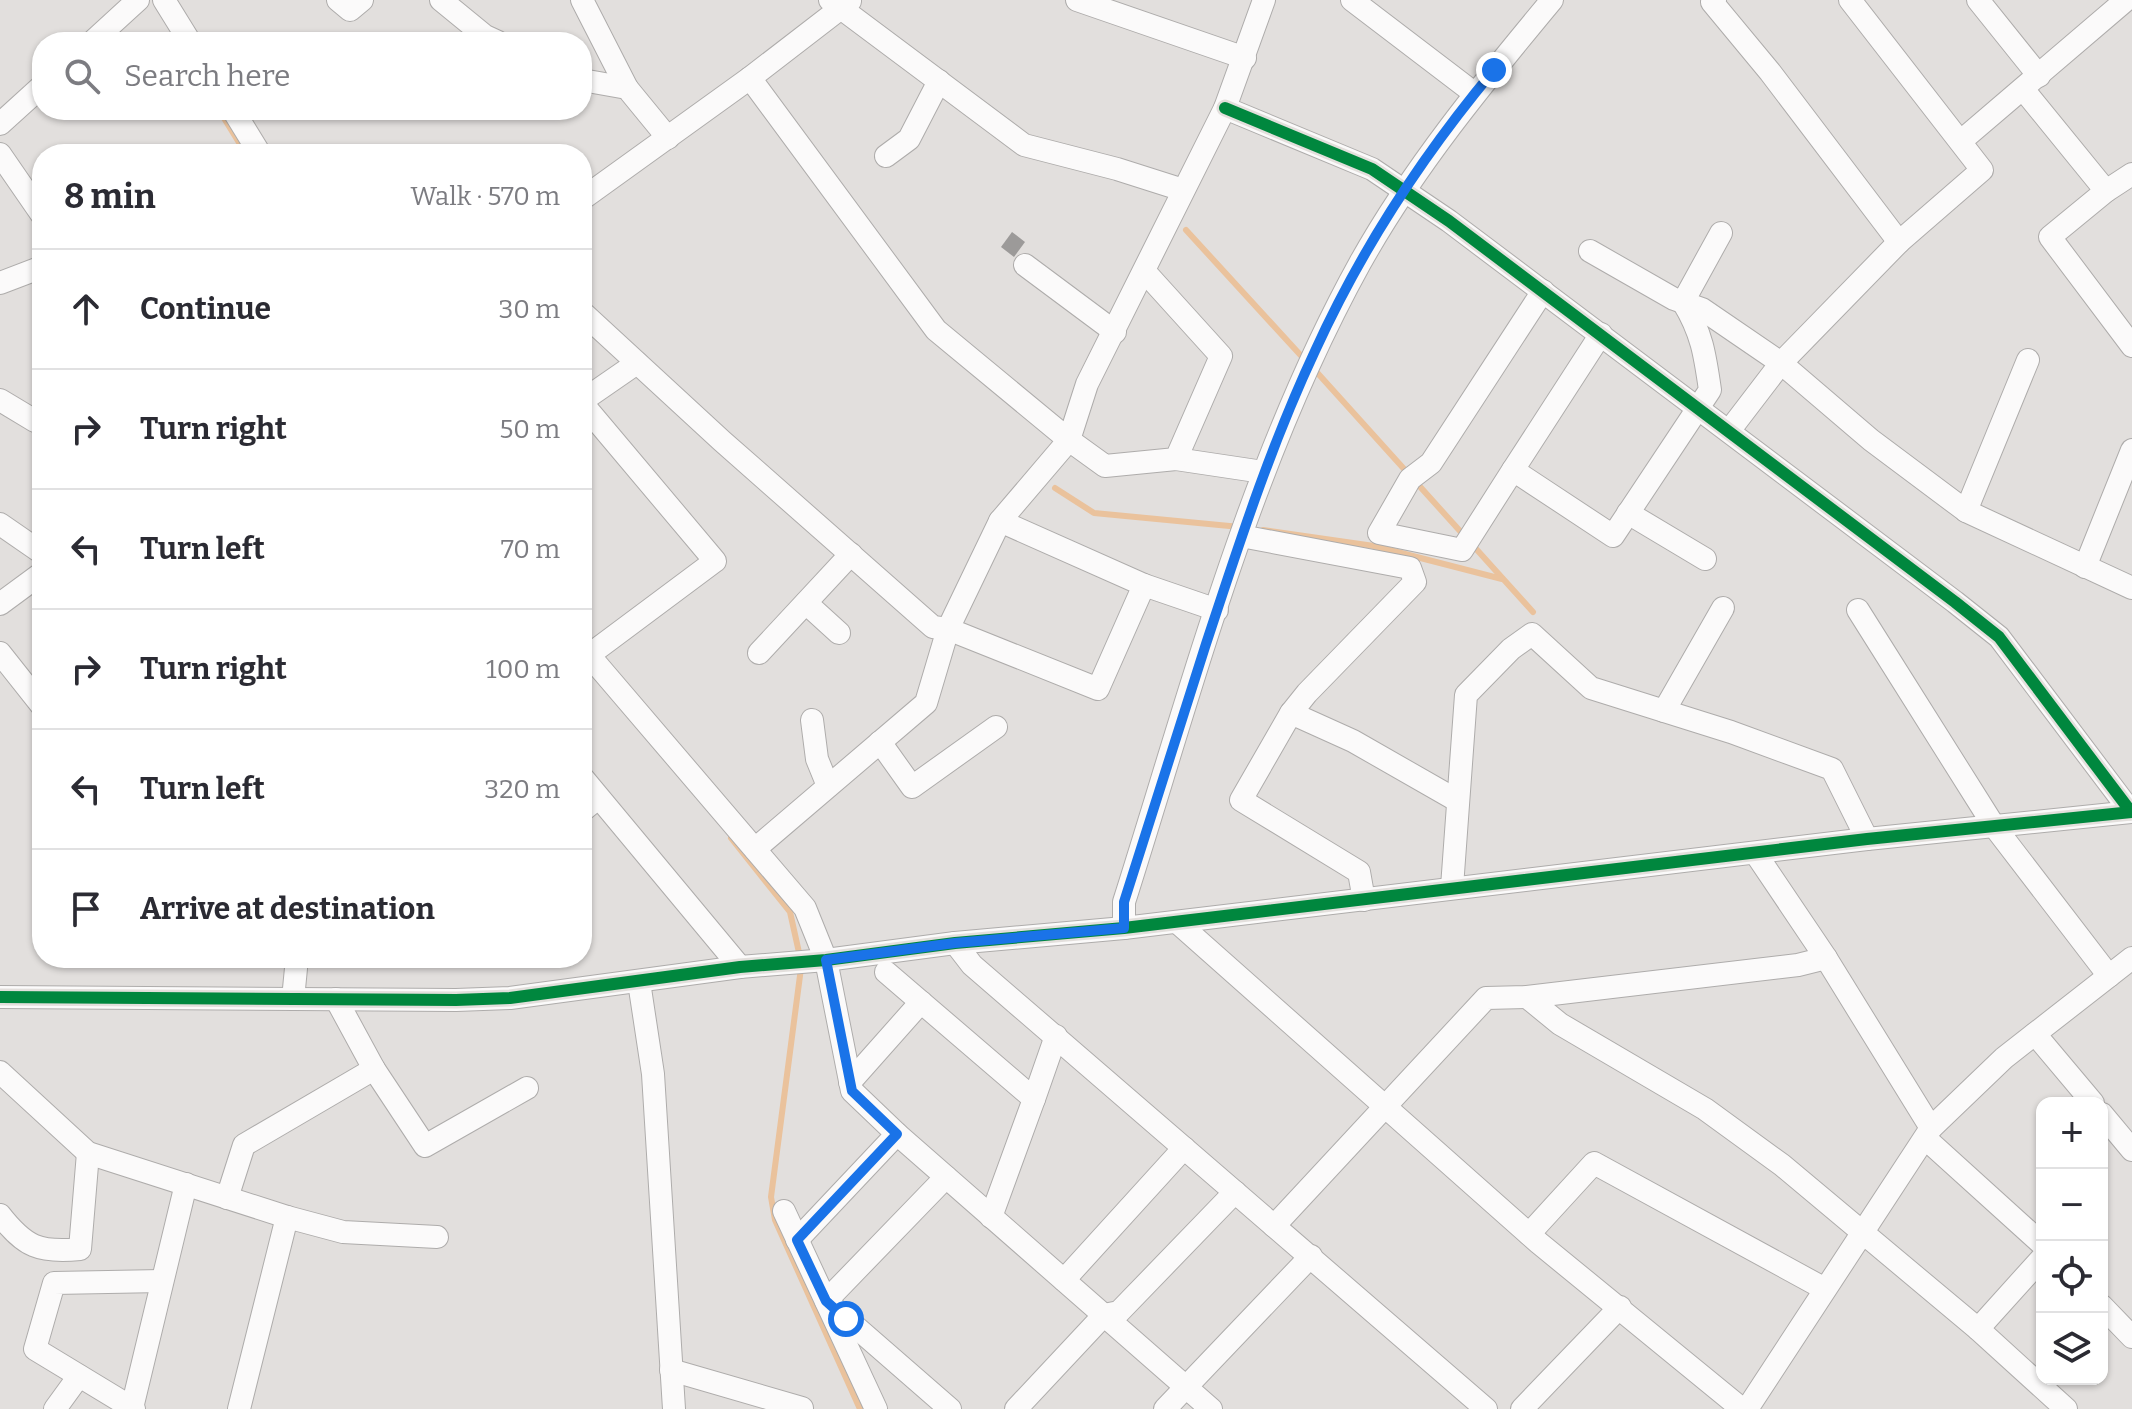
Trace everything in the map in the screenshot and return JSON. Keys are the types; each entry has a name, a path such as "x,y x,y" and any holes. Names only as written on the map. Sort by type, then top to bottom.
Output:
{"street":[{"path":"164,0 184,32"},
{"path":"338,0 350,10 362,0"},
{"path":"441,0 480,32"},
{"path":"582,0 627,88 668,138"},
{"path":"1077,0 1245,58"},
{"path":"755,849 926,703 948,629 1000,521 1069,440 1087,384 1225,108 1264,0"},
{"path":"1352,0 1474,93"},
{"path":"1124,928 1124,902 1241,536 1263,472 1315,350 1361,262 1404,190 1474,93 1552,0"},
{"path":"1715,0 1712,2 1770,72 1899,242"},
{"path":"1729,431 1781,363 1899,242 1982,170 1850,0"},
{"path":"1978,0 2106,191"},
{"path":"1961,141 2126,0"},
{"path":"102,32 135,1"},
{"path":"592,192 750,78 841,3 1024,145 1183,190"},
{"path":"750,78 936,330 1069,440 1105,466 1176,459 1263,472"},
{"path":"886,156 909,139 939,81"},
{"path":"592,82 627,88"},
{"path":"0,124 32,95"},
{"path":"1225,108 1372,169 1404,190 1601,334 1999,637 2132,812"},
{"path":"239,120 254,144"},
{"path":"0,154 32,200"},
{"path":"2132,174 2050,237 2132,346"},
{"path":"1683,302 1721,233"},
{"path":"1590,251 1674,299 1702,309 1781,363 1871,440 1966,511 2132,588"},
{"path":"1025,265 1115,332"},
{"path":"0,283 32,271"},
{"path":"1145,272 1221,356 1176,459"},
{"path":"1543,291 1431,463 1410,479 1379,533 1462,550 1601,334"},
{"path":"1513,470 1613,536 1710,390 1705,350 1697,326 1683,302"},
{"path":"592,321 933,627 948,629 1098,689 1144,585"},
{"path":"1966,511 2028,360"},
{"path":"592,395 637,363"},
{"path":"0,400 32,419"},
{"path":"592,414 715,561 592,646"},
{"path":"2085,567 2132,450"},
{"path":"1628,513 1705,559"},
{"path":"1000,521 1144,585 1217,610"},
{"path":"0,524 32,546"},
{"path":"1241,536 1410,568 1415,582 1291,713 1241,800 1359,872 1364,900"},
{"path":"759,653 851,554"},
{"path":"0,604 32,580"},
{"path":"806,603 839,633"},
{"path":"1664,711 1723,608"},
{"path":"1858,610 1994,826 2109,976"},
{"path":"1452,887 1466,695 1511,649 1532,634 1591,688 1832,769 1867,839"},
{"path":"0,653 32,693"},
{"path":"592,659 805,908 826,960 852,1091 1211,1409"},
{"path":"1291,713 1353,741 1458,801"},
{"path":"812,720 817,759 828,786"},
{"path":"880,742 912,787 996,727"},
{"path":"592,807 740,967"},
{"path":"1,996 510,998 740,967 1124,928 1867,839 2132,812"},
{"path":"1756,854 1826,958 1929,1134 2039,1241"},
{"path":"1177,922 1529,1234 1745,1409 1929,1134 2004,1058 2132,958"},
{"path":"955,943 972,965 1486,1409"},
{"path":"1274,1226 1486,998 1527,997 1798,965 1826,958"},
{"path":"293,999 296,968"},
{"path":"886,972 1034,1099"},
{"path":"639,982 653,1074 674,1409"},
{"path":"1527,997 1560,1024 1705,1109 1782,1165 1978,1329 2066,1409"},
{"path":"336,999 374,1069 425,1146 527,1088"},
{"path":"850,1082 921,1002"},
{"path":"2035,1034 2088,1097"},
{"path":"991,1217 1056,1036"},
{"path":"227,1198 244,1145 374,1069"},
{"path":"0,1072 88,1153 343,1232 437,1237"},
{"path":"2108,1121 2132,1150"},
{"path":"797,1240 897,1134"},
{"path":"1064,1280 1184,1148"},
{"path":"0,1215 17,1237 51,1252 80,1249 88,1153"},
{"path":"1529,1234 1594,1163 1825,1289"},
{"path":"826,1301 946,1177"},
{"path":"162,1281 54,1283 35,1349 133,1408 186,1184"},
{"path":"1016,1409 1104,1315 1119,1312 1235,1192"},
{"path":"784,1211 876,1409"},
{"path":"239,1409 287,1217"},
{"path":"1165,1409 1311,1256"},
{"path":"1978,1329 2036,1265"},
{"path":"826,1301 950,1409"},
{"path":"1522,1409 1620,1307"},
{"path":"2108,1312 2132,1337"},
{"path":"671,1370 802,1408"},
{"path":"55,1409 79,1376"}],"building":[{"path":"1012,232 1025,242 1014,257 1001,247"}],"waterway":[{"path":"225,120 240,144"},
{"path":"1186,230 1305,360"},
{"path":"1313,368 1533,612"},
{"path":"1055,488 1094,513 1240,527"},
{"path":"1263,530 1374,546 1502,579"},
{"path":"731,838 790,912 800,957"},
{"path":"801,968 771,1197 775,1220 860,1409"}],"cycle path":[{"path":"1225,108 1372,169 1449,221 1955,602 1999,637 2131,812"},
{"path":"0,997 510,998 740,967 1124,928 1867,839 2132,812"}],"route":[{"path":"846,1319 826,1301 797,1240 897,1134 852,1091 826,960 955,943 1124,928 1124,902 1241,536 1263,472 1315,350 1361,262 1404,190 1494,70"}]}
